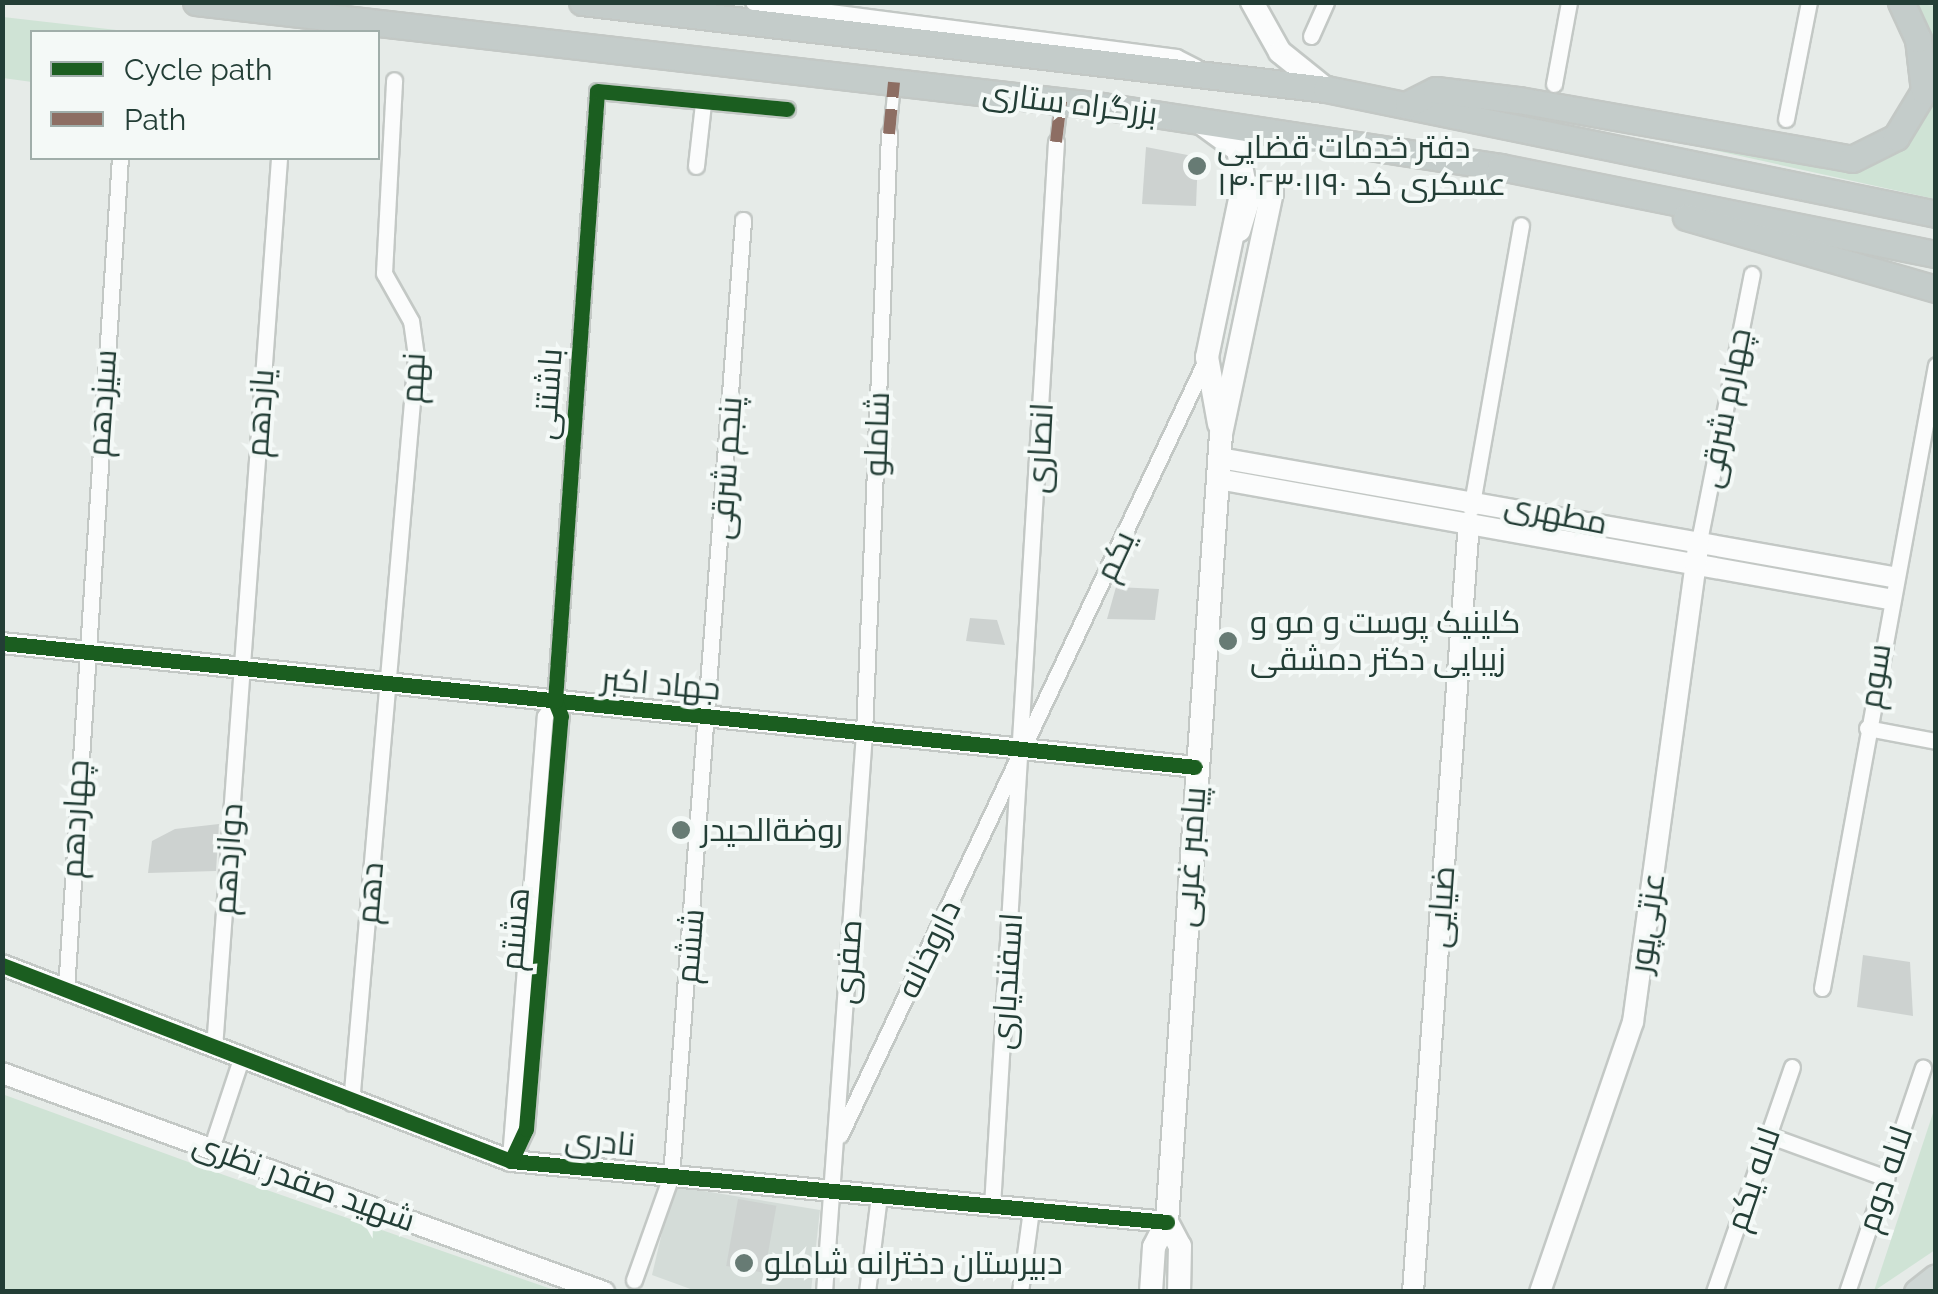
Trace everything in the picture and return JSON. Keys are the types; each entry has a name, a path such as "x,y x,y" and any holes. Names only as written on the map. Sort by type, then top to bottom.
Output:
{"highway":[{"name":"بزرگراه ستاری","path":"196,2 1197,120 1610,191 1936,254"},
{"name":"بزرگراه ستاری","path":"582,2 1326,89 1936,214"},
{"path":"1408,104 1436,90 1520,100 1852,160 1896,137 1924,92 1918,40 1901,2"},
{"path":"1610,191 1936,288"}],"main road":[{"path":"1252,2 1280,52 1326,89"},
{"name":"پیامبر غربی","path":"1197,120 1243,162 1239,230"},
{"name":"پیامبر غربی","path":"1151,1292 1154,1247 1167,1222 1221,434 1276,202 1272,192 1250,195 1207,357 1221,434"},
{"name":"پیامبر غربی","path":"1167,1222 1180,1246 1179,1292"},
{"path":"1917,1292 1936,1277"}],"street":[{"path":"752,2 827,7 1176,57 1213,75"},
{"path":"1312,36 1326,2"},
{"path":"1554,84 1569,2"},
{"path":"1786,118 1809,2"},
{"name":"نهم","path":"389,683 416,356 411,322 384,273 394,80"},
{"path":"890,134 894,82"},
{"name":"باشتنی","path":"554,701 597,91 703,104"},
{"path":"1056,142 1061,101"},
{"path":"696,166 703,104 787,109"},
{"name":"شاملو","path":"864,733 890,134"},
{"name":"انصاری","path":"1023,755 1056,142"},
{"name":"سیزدهم","path":"84,649 120,160"},
{"name":"یازدهم","path":"242,669 278,160"},
{"name":"پنجم شرقی","path":"710,716 743,220"},
{"path":"1469,522 1520,225"},
{"name":"چهارم شرقی","path":"1698,541 1752,274"},
{"name":"یکم","path":"1023,755 1207,357"},
{"name":"سوم","path":"1822,988 1892,576 1936,365"},
{"name":"مطهری","path":"1219,468 1473,498 1892,576"},
{"name":"مطهری","path":"1219,468 1693,566 1888,598"},
{"name":"ضیایی","path":"1412,1292 1469,522"},
{"name":"عزتی‌پور","path":"1540,1292 1634,1022 1698,541"},
{"name":"جهاد اکبر","path":"2,643 710,716 1023,755 1196,767"},
{"name":"چهاردهم","path":"66,990 84,649"},
{"name":"دوازدهم","path":"214,1048 242,669"},
{"name":"دهم","path":"351,1102 389,683"},
{"name":"هشتم","path":"511,1161 542,755 554,701"},
{"name":"ششم","path":"634,1280 671,1176 710,716"},
{"path":"1867,728 1936,740"},
{"name":"صفری","path":"824,1292 864,733"},
{"name":"داروخانه","path":"836,1143 1023,755"},
{"name":"اسفندیاری","path":"992,1206 1023,755"},
{"name":"نادری","path":"2,965 511,1161 1167,1222"},
{"path":"215,1137 241,1059"},
{"name":"لاله یکم","path":"1714,1292 1792,1067"},
{"name":"لاله دوم","path":"1848,1292 1923,1067"},
{"name":"شهید صفدر نظری","path":"2,1074 604,1292"},
{"path":"1768,1135 1886,1178"},
{"path":"867,1292 878,1196"},
{"path":"1020,1292 1031,1210"}],"shaded area":[{"path":"673,1186 820,1210 811,1291 696,1291 652,1275"}],"green space":[{"path":"1909,3 1936,6 1935,199 1572,119 1853,169 1874,165 1911,138 1934,90"},
{"path":"3,17 117,30 30,30 30,82 3,78"},
{"path":"2,1094 224,1175 557,1291 3,1291"},
{"path":"1935,1107 1935,1250 1874,1291"}],"building":[{"path":"1146,147 1198,157 1196,206 1142,204"},
{"path":"1116,587 1159,589 1155,620 1107,619"},
{"path":"970,618 997,620 1005,645 966,641"},
{"path":"219,824 216,871 148,873 152,841 175,829"},
{"path":"1863,955 1910,962 1913,1016 1857,1007"},
{"path":"738,1199 776,1206 765,1273 726,1266"}],"marked path":[{"path":"889,134 894,82"},
{"path":"1056,142 1061,101"}],"cycle path":[{"path":"511,1161 526,1129 561,716 555,701 597,91 787,109"},
{"path":"2,643 1195,767"},
{"path":"2,965 511,1161 1167,1222"}],"place":[{"name":"دفتر خدمات قضایی عسکری کد ۱۴۰۲۳۰۱۱۹۰","path":"1197,166"},
{"name":"کلینیک پوست و مو و زیبایی دکتر دمشقی","path":"1228,641"},
{"name":"روضةالحیدر","path":"681,830"},
{"name":"دبیرستان دخترانه شاملو","path":"744,1263"}]}
